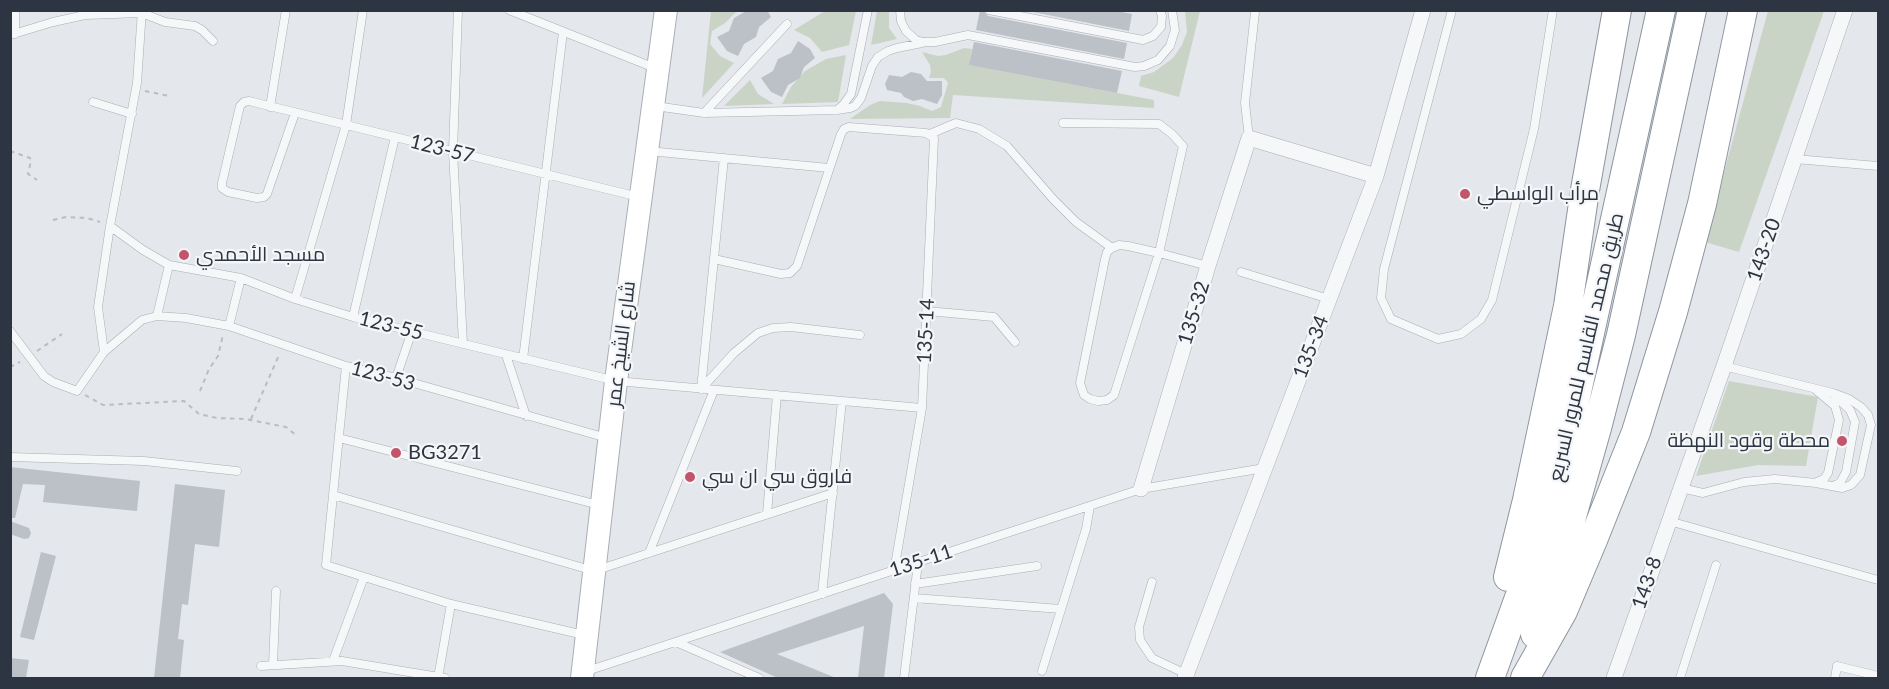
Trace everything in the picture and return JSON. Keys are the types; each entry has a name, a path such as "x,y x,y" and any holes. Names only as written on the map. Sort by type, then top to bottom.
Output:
{"highway":[{"path":"1482,678 1549,402 1568,306 1585,190 1617,10"},
{"name":"طريق محمد القاسم للمرور السريع","path":"1490,678 1533,559 1570,424 1661,10"},
{"name":"طريق محمد القاسم للمرور السريع","path":"1521,678 1567,534 1621,335 1692,10"},
{"path":"1525,678 1563,611 1636,432 1673,312 1702,204 1743,10"}],"street":[{"name":"شارع الشيخ عمر","path":"583,676 616,381 666,10"},
{"name":"135-34","path":"1186,676 1376,176 1423,10"},
{"name":"143-20","path":"1681,488 1796,159 1845,10"},
{"path":"1249,138 1376,176"},
{"name":"135-32","path":"1141,489 1249,138"},
{"name":"143-8","path":"1614,678 1681,488"}],"lane":[{"path":"15,10 13,34 86,15 142,12 165,22 195,26 213,41"},
{"path":"270,106 286,10"},
{"path":"295,299 346,125 363,10"},
{"path":"458,10 453,152 463,344"},
{"path":"509,10 658,69"},
{"path":"837,110 851,94 868,10"},
{"path":"900,10 901,21 906,32 916,40 923,42 968,35 1136,67 1158,60 1170,46 1175,30 1172,10"},
{"path":"989,10 1143,40 1153,36 1161,27 1160,10"},
{"path":"1452,10 1384,269 1381,298 1391,319 1438,339 1461,334 1481,319 1491,300 1534,129 1553,10"},
{"path":"104,352 98,307 110,226 136,89 142,12"},
{"path":"1249,138 1245,103 1255,12"},
{"path":"704,113 787,24"},
{"path":"523,359 563,32"},
{"path":"653,106 704,113 837,110 855,106 861,98 872,66 883,54 897,48 926,43"},
{"name":"123-57","path":"295,113 264,198 228,192 222,188 240,106 249,101 641,197"},
{"path":"93,102 132,114"},
{"path":"714,259 781,274 790,273 797,266 844,129 849,127 930,134 956,123 979,129 1007,146 1076,222 1112,248"},
{"path":"1064,123 1159,124 1183,146 1159,253 1114,394 1107,400 1098,401 1084,395 1080,383 1105,259 1112,248 1119,245 1159,253 1208,266"},
{"name":"135-14","path":"894,570 922,408 934,140 930,134"},
{"path":"353,317 395,137"},
{"path":"647,151 829,168"},
{"path":"701,389 723,158"},
{"path":"1796,159 1878,166"},
{"name":"123-55","path":"110,226 143,250 169,265 241,278 295,299 353,317 616,381 922,408"},
{"path":"10,331 44,376 77,391 104,352 142,320 157,316 169,265"},
{"path":"1241,272 1329,299"},
{"path":"229,326 241,278"},
{"path":"927,311 994,317 1015,342"},
{"name":"123-53","path":"157,316 186,318 229,326 346,366 396,378 609,439"},
{"path":"701,389 734,353 758,333 772,328 791,327 860,335"},
{"path":"396,378 412,331"},
{"path":"506,355 526,416"},
{"path":"346,366 326,565 450,604 587,636"},
{"path":"1681,488 1703,493 1744,482 1767,479 1847,487 1858,479 1862,471 1871,425 1868,415 1861,407 1849,399 1827,391 1724,366"},
{"path":"1812,388 1835,406 1839,413 1828,473 1824,479 1816,483"},
{"path":"649,553 714,390"},
{"path":"1827,391 1847,406 1855,422 1846,472 1840,483 1831,486"},
{"path":"767,514 777,395"},
{"path":"822,594 842,401"},
{"path":"339,438 602,505"},
{"path":"10,457 144,461 237,471"},
{"name":"135-11","path":"583,676 676,642 1141,489 1264,468"},
{"path":"333,495 594,571 833,493"},
{"path":"1042,671 1086,529 1090,506"},
{"path":"1669,521 1878,580"},
{"path":"904,678 918,563"},
{"path":"1680,678 1716,565"},
{"path":"915,584 1037,566"},
{"path":"333,661 364,577"},
{"path":"1152,582 1139,627 1140,640 1152,658 1186,676"},
{"path":"273,665 276,591"},
{"path":"914,598 1061,609"},
{"path":"261,666 342,661 440,678 450,604"},
{"path":"676,642 759,678"},
{"path":"1835,678 1837,666 1878,676"}],"path":[{"path":"136,89 169,96"},
{"path":"10,151 30,158 28,174 37,180"},
{"path":"53,220 66,217 87,218 110,226"},
{"path":"200,391 209,369 218,356 224,330 229,326"},
{"path":"251,420 283,344"},
{"path":"77,391 103,405 184,402 199,414 286,427 297,436"}],"green space":[{"path":"711,11 737,11 725,23 712,31 710,44 720,56 734,63 702,98"},
{"path":"825,11 856,11 849,45 822,52 810,38 794,30"},
{"path":"877,11 889,11 889,28 897,39 871,45"},
{"path":"1185,11 1200,11 1179,97 1139,86 1141,76 1154,72 1173,58 1182,45 1187,32"},
{"path":"1768,11 1824,11 1739,252 1705,242"},
{"path":"964,48 972,49 970,65 1154,100 1154,108 953,95 950,118 850,119 880,101 907,103 932,111 941,107 948,83 944,78 929,78 930,65 922,52 938,56"},
{"path":"846,55 838,102 782,104 791,87 805,71 826,59"},
{"path":"750,80 758,94 774,104 724,106"},
{"path":"1729,381 1818,397 1806,466 1758,465 1696,476"}],"building":[{"path":"748,10 767,10 771,17 759,27 756,37 744,44 738,56 727,51 717,37 729,31 734,18"},
{"path":"980,10 988,16 1127,43 1124,59 976,30"},
{"path":"1023,10 1112,10 1132,14 1129,31"},
{"path":"798,41 810,49 815,58 804,67 800,78 788,85 782,97 771,92 761,78 773,71 778,59 791,53"},
{"path":"974,42 1122,71 1117,93 969,65"},
{"path":"911,72 921,74 927,81 942,81 942,95 937,104 922,99 913,101 901,93 887,90 885,84 889,75 902,77"},
{"path":"10,467 140,481 137,511 43,502 45,485 23,484 15,518 10,518"},
{"path":"175,484 225,490 219,547 195,544 188,605 182,604 178,639 184,640 180,678 154,678"},
{"path":"10,521 29,528 31,533 29,538 24,539 10,534"},
{"path":"41,552 56,556 34,640 20,637"},
{"path":"884,593 893,604 884,678 858,678 864,626 777,654 836,678 778,678 720,652"},
{"path":"10,658 29,660 26,678 10,678"}],"place":[{"name":"مرأب الواسطي","path":"1465,194"},
{"name":"مسجد الأحمدي","path":"184,255"},
{"name":"محطة وقود النهظة","path":"1842,441"},
{"name":"BG3271","path":"396,453"},
{"name":"فاروق سي ان سي","path":"690,477"}]}
